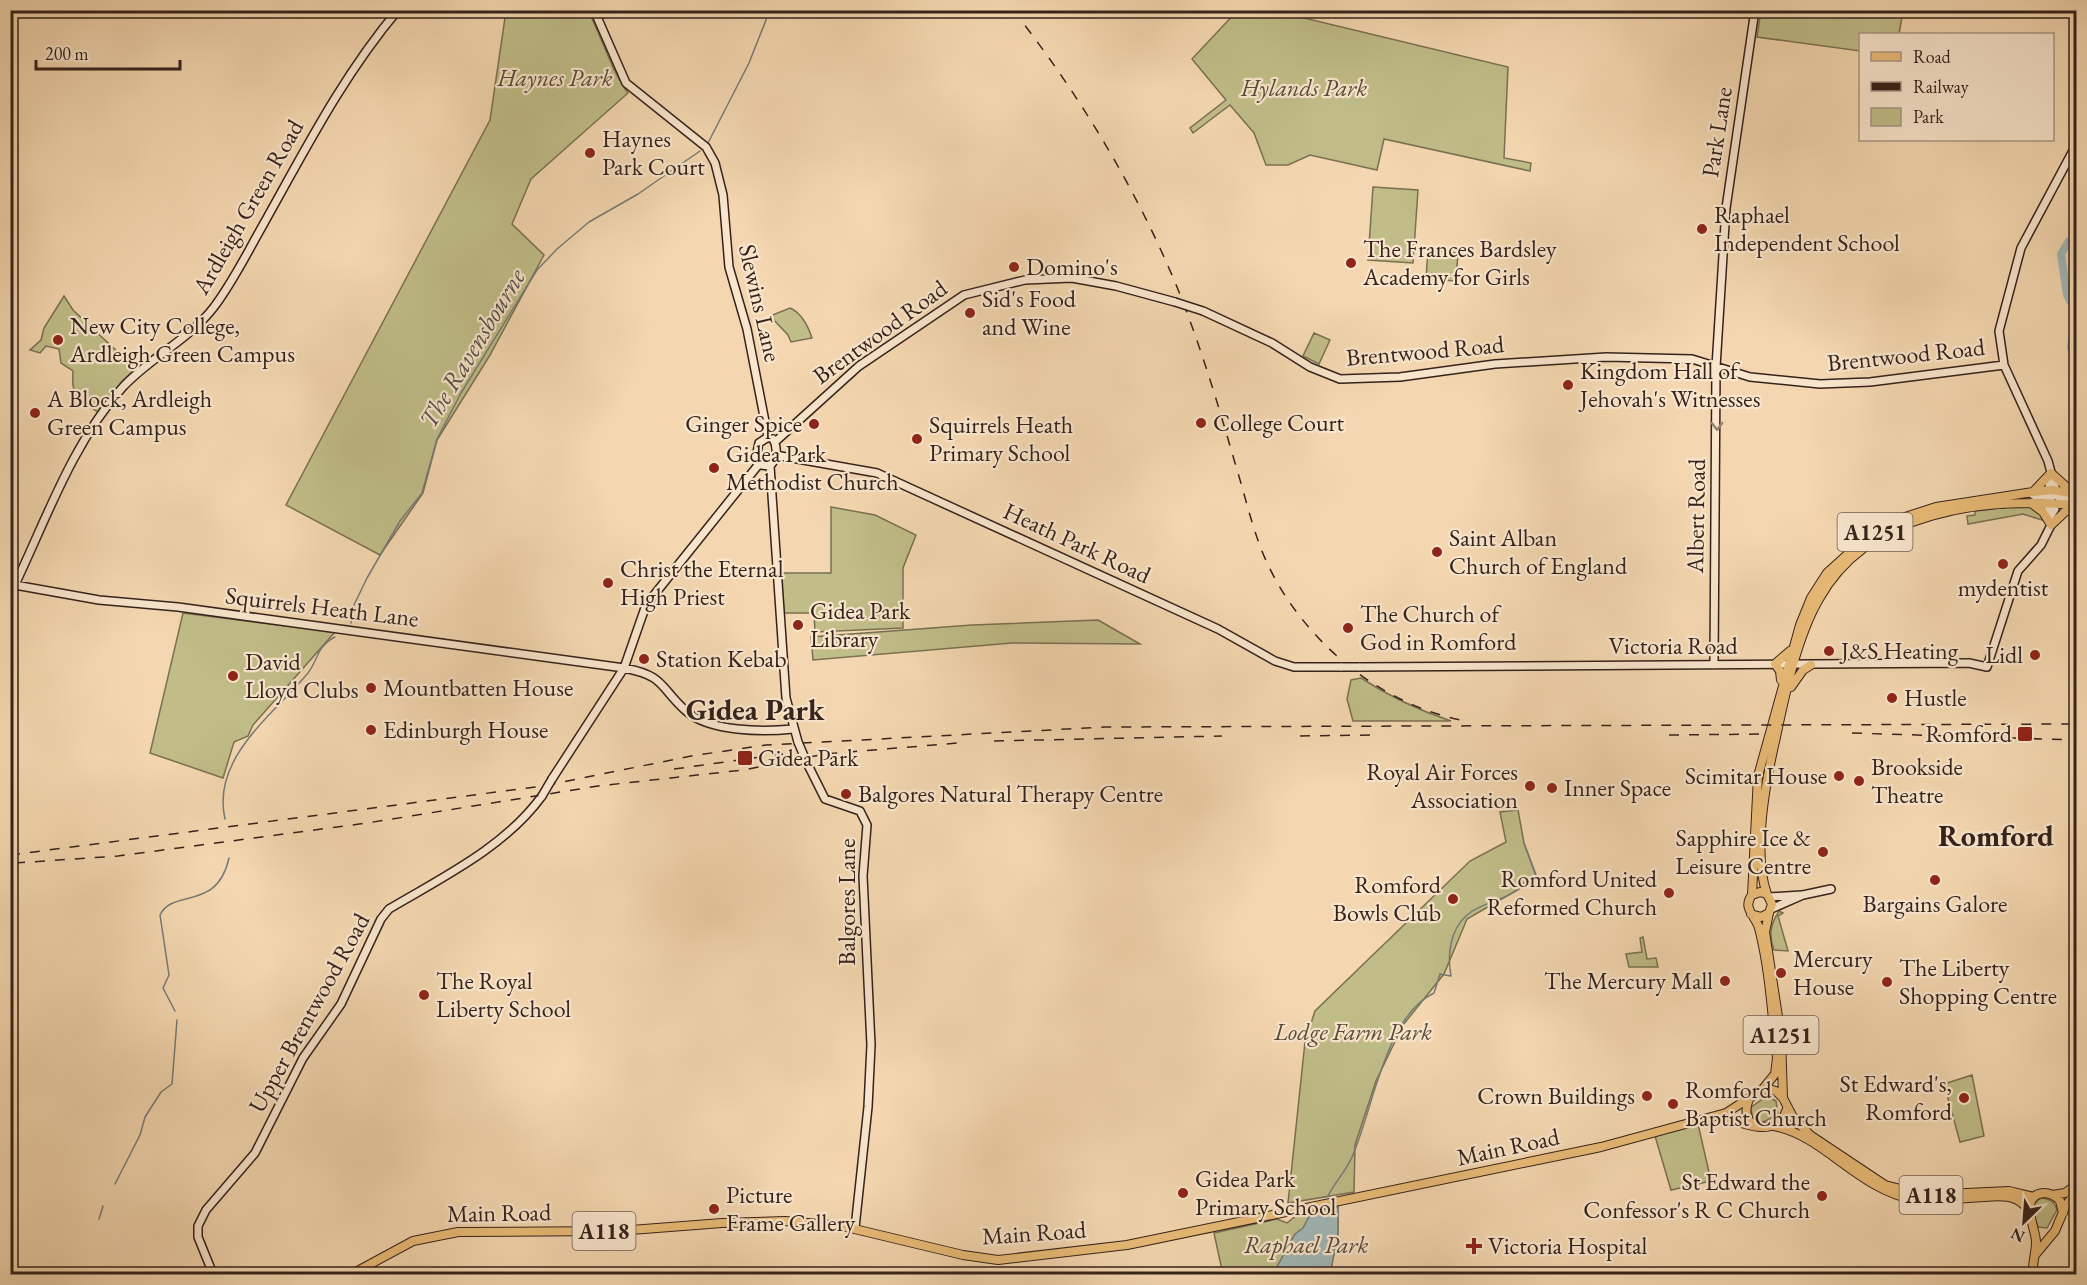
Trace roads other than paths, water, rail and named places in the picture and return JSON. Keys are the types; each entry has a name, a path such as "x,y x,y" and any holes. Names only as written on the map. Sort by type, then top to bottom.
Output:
{"highway":[{"path":"10,1266 12,1274"}],"main road":[{"path":"2031,492 2051,475"},
{"name":"A1251","path":"2051,475 2075,495"},
{"name":"A1251","path":"1791,665 1792,648 1811,598 1827,573 1870,534 1902,518 1936,507 2052,490 2075,495"},
{"path":"2030,502 2043,512 2051,525"},
{"name":"A1251","path":"1783,1098 1781,1036 1765,932 1770,911 1763,882 1762,841 1768,775 1782,701 1791,665 1819,598 1834,575 1852,556 1874,539 1903,525 1932,515 1998,504 2030,502 2076,506"},
{"name":"A1251","path":"2051,525 2067,510 2076,506"},
{"name":"A1251","path":"1762,1090 1775,1074 1777,1058 1768,975 1758,927 1747,906 1752,895 1758,776 1782,701 1800,673 1811,665 1805,662 1801,655 1804,636"},
{"name":"A1251","path":"1782,701 1781,674 1775,664 1792,648"},
{"path":"1757,791 1768,775"},
{"path":"1752,895 1760,892 1768,896"},
{"path":"1752,914 1761,917 1770,911"},
{"path":"1762,1090 1773,1089 1783,1098"},
{"name":"A118","path":"1718,1116 1732,1111 1762,1090"},
{"name":"A118","path":"1783,1098 1787,1109 1810,1135 1871,1177 1895,1188 1924,1195 2009,1191 2034,1197 2043,1193 2052,1195 2065,1193 2076,1185"},
{"path":"1749,1099 1745,1109 1747,1116 1755,1126"},
{"path":"1774,1126 1784,1119 1787,1109"},
{"name":"Main Road","path":"352,1275 413,1241 443,1233 618,1231 765,1221 855,1228 963,1255 998,1260 1151,1241 1307,1206 1561,1156 1718,1116"},
{"name":"A118","path":"1718,1116 1744,1125 1774,1126 1796,1132 1876,1187 1897,1195 1921,1200 2010,1197 2029,1210"},
{"path":"2034,1256 2052,1234 2068,1201 2076,1193"},
{"path":"2052,1195 2062,1204 2063,1212"},
{"path":"2033,1275 2035,1230 2029,1210 2034,1197"},
{"path":"2035,1230 2042,1235 2052,1234"}],"street":[{"name":"Ardleigh Green Road","path":"10,595 66,475 102,415 130,380 165,353 213,309 242,263 333,102 398,10"},
{"name":"Slewins Lane","path":"594,10 626,83 706,147 715,163 723,195 729,267 750,340 768,437"},
{"name":"Park Lane","path":"1716,367 1726,207 1755,10"},
{"path":"2051,525 2051,515 2048,511 2055,484 2043,448 2004,365 1999,331 2021,248 2076,145"},
{"name":"Brentwood Road","path":"775,442 859,366 964,295 1025,280 1072,278 1116,286 1175,302 1203,311 1272,343 1310,367 1340,380 1400,377 1496,363 1606,357 1674,357 1767,380 1839,384 2004,365"},
{"name":"Albert Road","path":"1714,665 1716,367"},
{"path":"768,437 775,442 776,455 770,466 759,464 756,458 757,447 762,439 768,437"},
{"name":"Heath Park Road","path":"776,455 877,473 1218,629 1275,661 1294,667 1359,667"},
{"path":"624,668 646,605 759,464"},
{"name":"Balgores Lane","path":"770,466 786,698 793,729 825,799 860,811 867,825 863,876 871,1045 868,1107 855,1228"},
{"path":"2031,492 2035,496 2046,496 2051,503"},
{"name":"Victoria Road","path":"1359,667 1973,663 1987,667 2018,571 2041,545 2051,525"},
{"name":"Squirrels Heath Lane","path":"15,585 55,594 106,601 178,607 624,668 658,679 686,711 704,721 756,730 793,729"},
{"name":"Upper Brentwood Road","path":"213,1275 198,1237 198,1226 206,1210 255,1153 303,1058 341,1004 381,919 389,909 468,861 513,830 542,796 624,668"},
{"path":"1768,896 1803,895 1830,890"},
{"path":"1770,911 1803,895"}],"water":[{"path":"1338,1207 1338,1234 1330,1274 1273,1274 1295,1234 1303,1228 1312,1211"}],"waterway":[{"name":"The Ravensbourne","path":"708,143 749,63 766,20 766,10"},
{"name":"The Ravensbourne","path":"351,623 354,605 367,578 400,521 422,493 437,439 461,393 537,270 557,249 589,222 638,194 700,151"},
{"path":"2076,239 2069,241 2061,254 2067,295 2076,311 2071,347 2076,361"},
{"name":"The Ravensbourne","path":"225,819 223,797 227,776 236,757 248,738 308,673 318,654 335,637"},
{"path":"1328,1196 1352,1157 1382,1066 1403,1022 1417,1005 1434,993 1440,974 1451,976 1449,960 1451,943 1461,921 1472,911 1511,894 1536,876 1524,843"},
{"name":"The Ravensbourne","path":"175,1011 163,988 169,975 160,915 166,907 175,902 195,897 215,886 223,875 229,858"},
{"name":"The Ravensbourne","path":"115,1184 140,1135 145,1117 161,1092 172,1084 177,1020"},
{"name":"The Ravensbourne","path":"99,1219 103,1206"}],"railway":[{"path":"1013,10 1083,108 1124,178 1161,250 1201,352 1258,542 1285,595 1325,645 1377,686 1435,713 1466,721"},
{"path":"10,855 543,786 691,756 766,745 1106,727 2076,724"},
{"path":"1852,733 2076,740"},
{"path":"1669,735 1768,734"},
{"path":"1300,736 1378,735"},
{"path":"994,741 1222,736"},
{"path":"15,863 118,856 367,823 598,786 743,770 825,754 958,743"},
{"path":"674,769 790,753"}],"place":[{"name":"Haynes Park Court","path":"590,153"},
{"name":"Raphael Independent School","path":"1702,229"},
{"name":"The Frances Bardsley Academy for Girls","path":"1351,263"},
{"name":"Domino's","path":"1014,267"},
{"name":"Sid's Food and Wine","path":"970,313"},
{"name":"New City College, Ardleigh Green Campus","path":"58,340"},
{"name":"Kingdom Hall of Jehovah's Witnesses","path":"1568,385"},
{"name":"A Block, Ardleigh Green Campus","path":"35,413"},
{"name":"College Court","path":"1201,423"},
{"name":"Ginger Spice","path":"814,424"},
{"name":"Squirrels Heath Primary School","path":"917,439"},
{"name":"Gidea Park Methodist Church","path":"714,468"},
{"name":"Saint Alban Church of England","path":"1437,552"},
{"name":"mydentist","path":"2003,564"},
{"name":"Christ the Eternal High Priest","path":"608,583"},
{"name":"Gidea Park Library","path":"798,625"},
{"name":"The Church of God in Romford","path":"1348,628"},
{"name":"J&S Heating","path":"1829,651"},
{"name":"Lidl","path":"2035,655"},
{"name":"Station Kebab","path":"644,659"},
{"name":"David Lloyd Clubs","path":"233,676"},
{"name":"Mountbatten House","path":"371,688"},
{"name":"Hustle","path":"1892,698"},
{"name":"Edinburgh House","path":"371,730"},
{"name":"Romford","path":"2025,734"},
{"name":"Gidea Park","path":"745,758"},
{"name":"Scimitar House","path":"1839,776"},
{"name":"Brookside Theatre","path":"1859,781"},
{"name":"Royal Air Forces Association","path":"1530,786"},
{"name":"Inner Space","path":"1552,788"},
{"name":"Balgores Natural Therapy Centre","path":"846,794"},
{"name":"Sapphire Ice & Leisure Centre","path":"1823,852"},
{"name":"Bargains Galore","path":"1935,880"},
{"name":"Romford United Reformed Church","path":"1669,893"},
{"name":"Romford Bowls Club","path":"1453,899"},
{"name":"Mercury House","path":"1781,973"},
{"name":"The Mercury Mall","path":"1725,981"},
{"name":"The Liberty Shopping Centre","path":"1887,982"},
{"name":"The Royal Liberty School","path":"424,995"},
{"name":"Crown Buildings","path":"1647,1096"},
{"name":"St Edward's, Romford","path":"1964,1098"},
{"name":"Romford Baptist Church","path":"1673,1104"},
{"name":"Gidea Park Primary School","path":"1183,1193"},
{"name":"St Edward the Confessor's R C Church","path":"1822,1196"},
{"name":"Picture Frame Gallery","path":"714,1209"},
{"name":"Victoria Hospital","path":"1474,1246"}],"district":[{"name":"Gidea Park","path":"755,710"},
{"name":"Romford","path":"1996,836"}],"park label":[{"name":"Haynes Park","path":"555,78"},
{"name":"Hylands Park","path":"1304,88"},
{"name":"Lodge Farm Park","path":"1353,1032"},
{"name":"Raphael Park","path":"1306,1245"}]}
